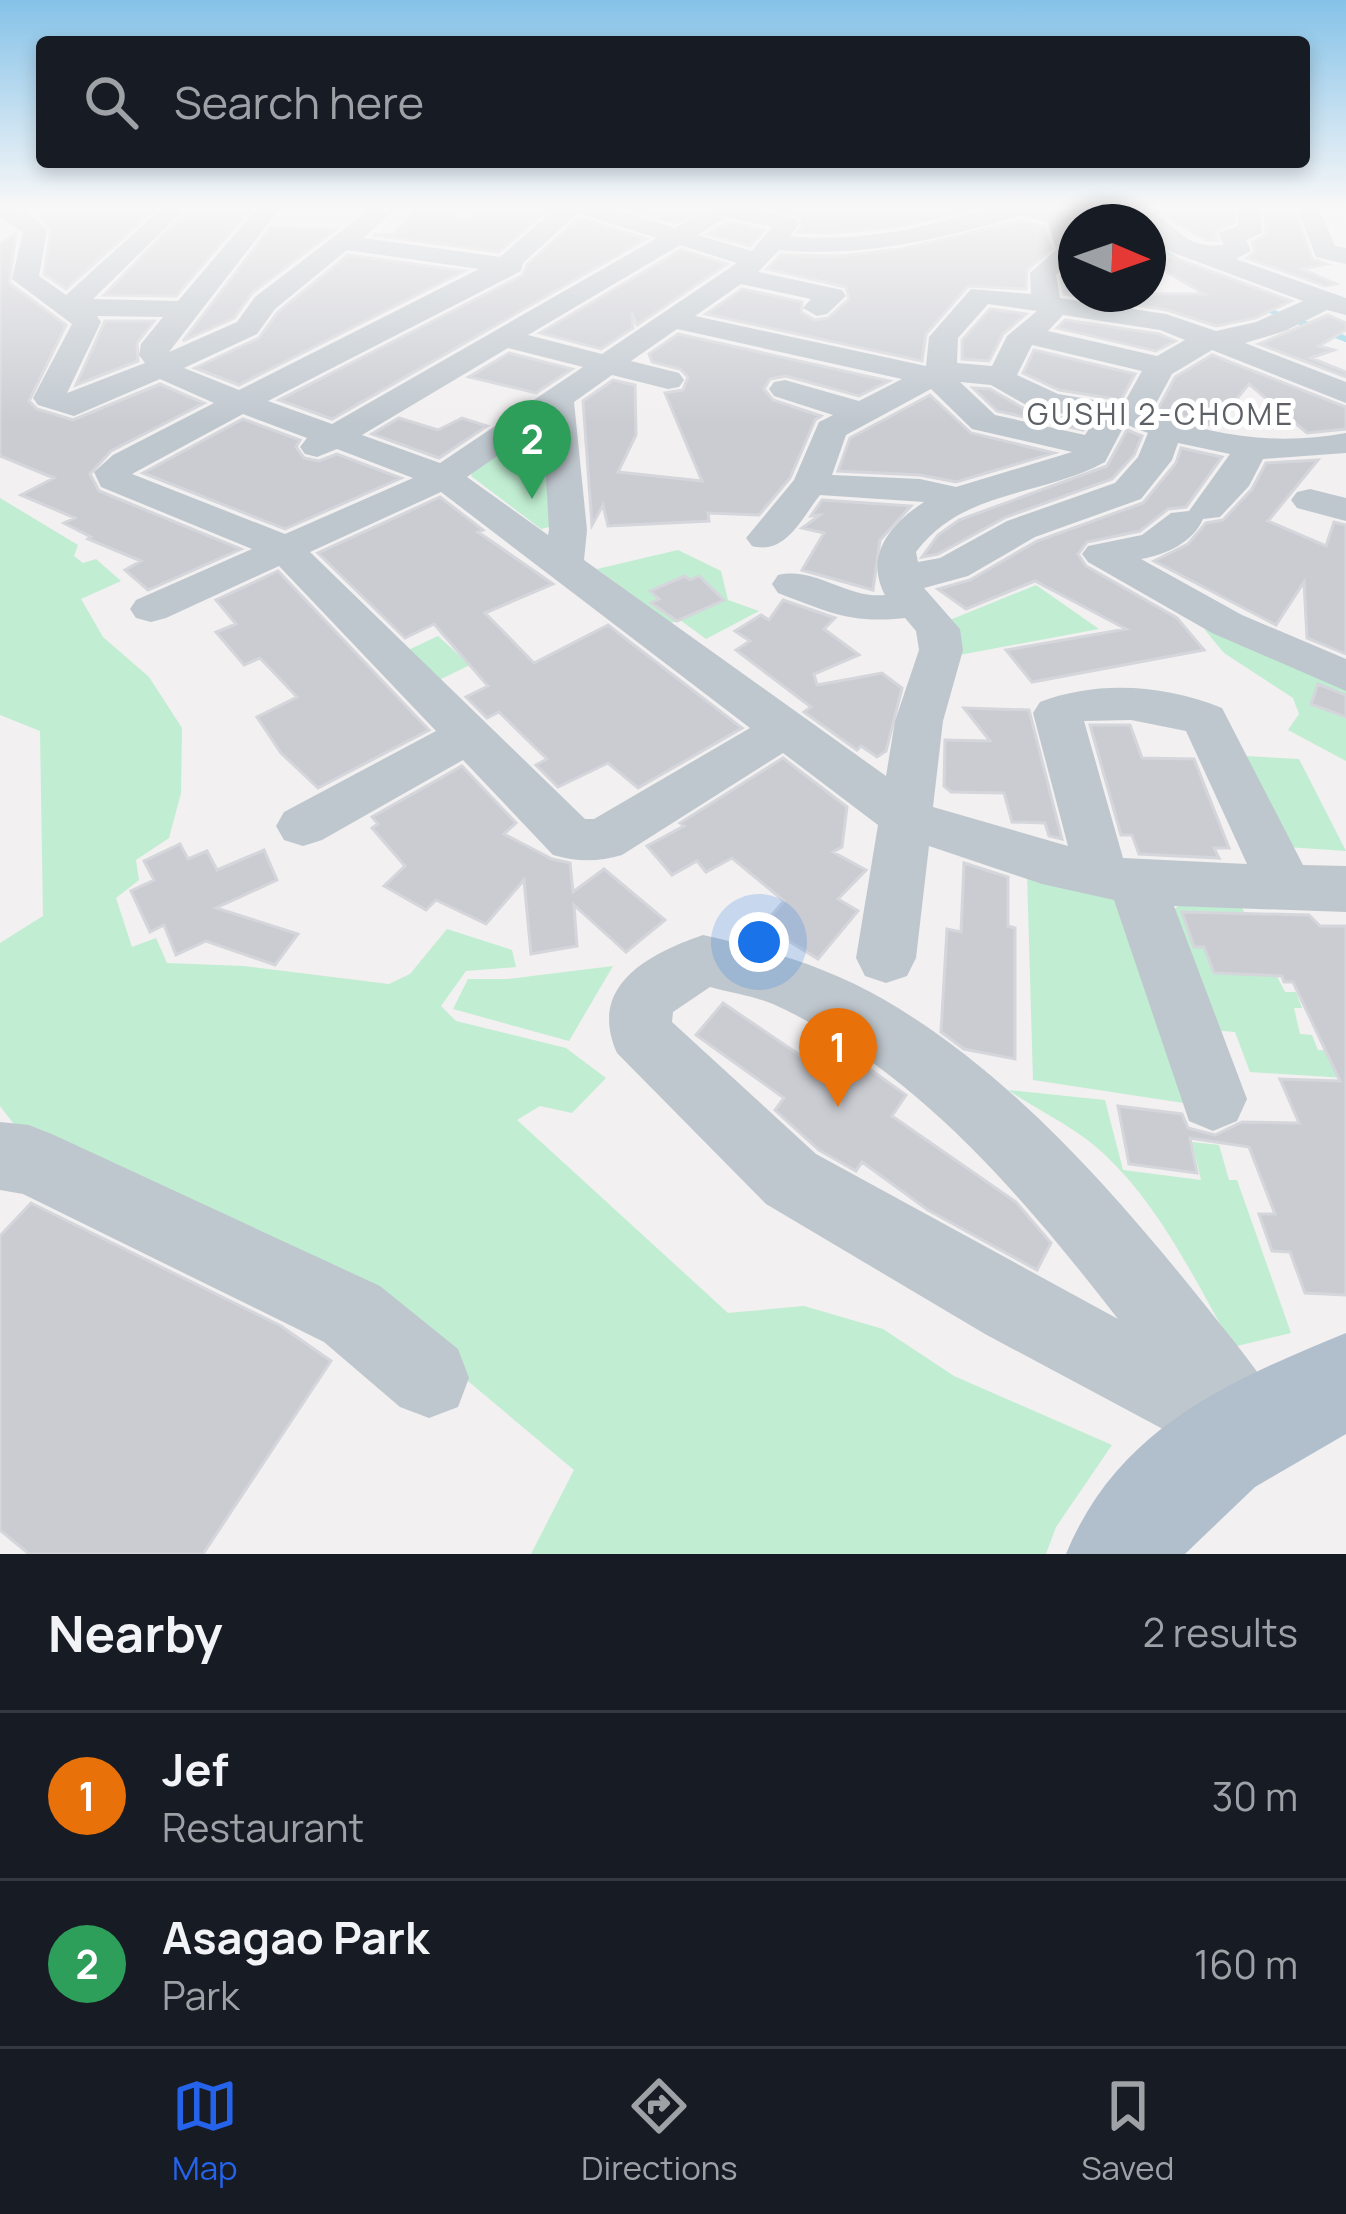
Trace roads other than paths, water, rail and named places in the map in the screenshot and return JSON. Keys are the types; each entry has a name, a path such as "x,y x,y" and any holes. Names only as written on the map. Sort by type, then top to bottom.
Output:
{"main road":[{"path":"1121,1554 1132,1533 1180,1482 1247,1428 1346,1383"}],"street":[{"path":"26,280 68,307 183,309"},
{"path":"98,280 68,307 67,313 87,322 49,398 74,406 247,328 265,303 297,280"},
{"path":"208,280 156,344 154,355 160,366 176,378 241,402 323,444 444,477 907,819 1116,878 1346,889"},
{"path":"512,280 399,320 112,472 114,479 284,548 572,840 603,840 784,729"},
{"path":"323,444 501,318 526,280"},
{"path":"569,280 595,284"},
{"path":"501,318 532,322 603,280"},
{"path":"151,609 444,477 729,280"},
{"path":"799,280 831,294"},
{"path":"1000,376 1026,334 1053,310 1044,280"},
{"path":"1246,280 1336,304"},
{"path":"766,538 811,483 831,429 935,374 944,337 981,295 1166,322 1290,374 1342,379"},
{"path":"894,595 896,552 918,523 956,498 1087,454 1137,420 1152,379 1162,366 1211,338 1336,304"},
{"path":"356,309 399,320"},
{"path":"501,318 610,364 668,380"},
{"path":"673,320 935,374 1000,376 1017,390 1038,397 1244,444 1332,447"},
{"path":"1026,334 1162,366"},
{"path":"935,374 984,422 1087,454 1135,484"},
{"path":"785,389 862,413"},
{"path":"558,402 568,530 563,563"},
{"path":"1280,416 1332,447"},
{"path":"794,584 862,610 1021,529 1110,499 1135,484 1154,460 1137,420"},
{"path":"1244,444 1248,453 1236,478 1196,515 1154,545 1102,554 1227,624 1346,676"},
{"path":"811,483 843,489 925,487 1021,529"},
{"path":"886,958 920,721 941,650 938,629 894,595"},
{"path":"1213,1100 1116,878 1095,844 1057,713 1074,704 1185,709 1205,720 1286,887"},
{"path":"302,826 466,736"},
{"path":"703,960 746,965 834,1002 932,1070 1078,1209 1158,1302 1247,1428 1012,1307 791,1179 640,1033 642,999 703,960"},
{"path":"0,1156 29,1160 352,1314 429,1378"}],"waterway":[{"path":"1259,307 1309,325"},
{"path":"1300,322 1346,339"}],"place":[{"name":"Asagao Park","path":"532,499"},
{"name":"Jef","path":"838,1107"}],"district":[{"name":"GUSHI 2-CHOME","path":"1161,415"}]}
